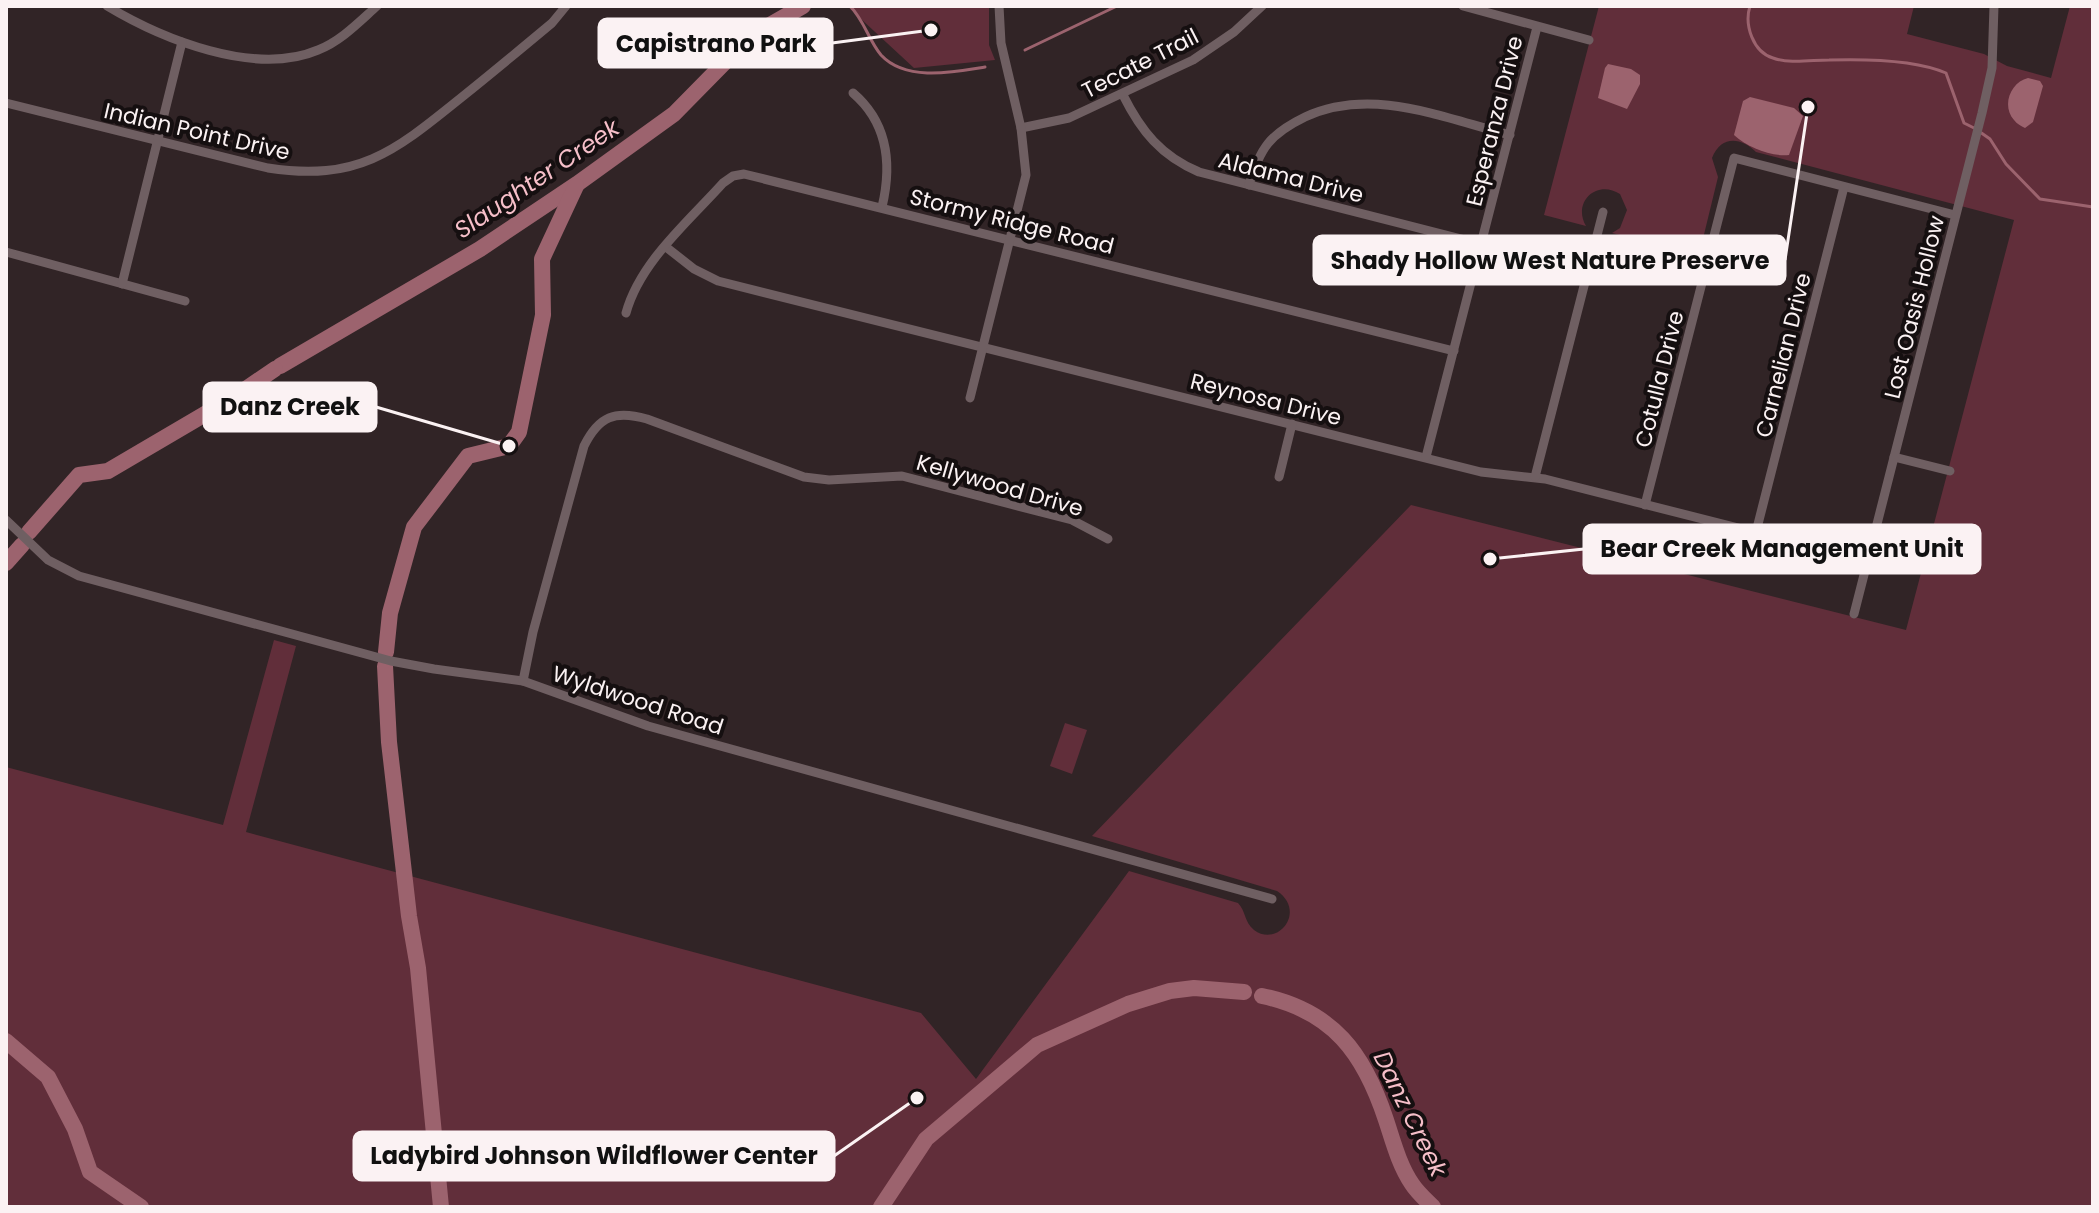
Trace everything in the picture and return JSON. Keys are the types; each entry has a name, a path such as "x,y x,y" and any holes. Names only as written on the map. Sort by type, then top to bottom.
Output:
{"street":[{"path":"107,6 134,22 182,42 251,58 300,56 315,52 341,37 377,6"},
{"path":"970,398 1026,175 1021,128 1001,43 999,6"},
{"name":"Tecate Trail","path":"1021,128 1069,118 1123,95 1198,57 1234,32 1262,6"},
{"path":"1463,6 1589,40"},
{"name":"Lost Oasis Hollow","path":"1854,614 1982,113 1994,52 1994,6"},
{"name":"Indian Point Drive","path":"6,103 290,172 328,171 362,163 409,140 524,46 562,8"},
{"name":"Esperanza Drive","path":"1426,457 1537,27"},
{"path":"122,284 182,42"},
{"path":"853,93 865,104 887,153 888,175 882,207"},
{"name":"Aldama Drive","path":"1123,95 1140,127 1165,153 1199,172 1481,244"},
{"path":"1249,185 1258,156 1271,139 1288,125 1342,104 1369,102 1395,106 1510,135"},
{"name":"Cotulla Drive","path":"1645,505 1734,158 1955,215"},
{"name":"Stormy Ridge Road","path":"626,313 640,279 723,183 738,174 882,207 1454,351"},
{"name":"Carnelian Drive","path":"1756,532 1844,187"},
{"path":"1535,477 1603,212"},
{"name":"Reynosa Drive","path":"666,247 694,269 718,281 1489,473 1535,477 1868,561"},
{"path":"6,252 185,301"},
{"name":"Kellywood Drive","path":"523,681 533,632 584,446 605,420 622,414 647,419 804,477 829,480 890,475 942,485 1072,520 1108,539"},
{"path":"1279,477 1292,424"},
{"path":"1894,457 1950,471"},
{"name":"Wyldwood Road","path":"6,520 48,560 71,574 391,661 523,681 648,726 1272,899"}],"shaded area":[{"path":"847,6 989,6 989,45 995,60 914,68"},
{"path":"1599,6 1914,6 1907,34 1984,54 2007,66 2051,78 2070,6 2093,6 2093,1207 6,1207 6,767 223,825 274,640 296,646 246,832 921,1013 976,1079 1129,871 1238,903 1251,927 1263,934 1280,931 1286,925 1289,908 1286,899 1277,891 1092,836 1411,505 1906,630 2014,220 1756,152 1738,141 1721,145 1712,158 1718,177 1699,255 1612,233 1620,228 1627,210 1620,194 1611,190 1603,189 1589,195 1582,209 1586,226 1544,215"},
{"path":"1608,64 1631,69 1640,75 1640,84 1627,109 1598,98"},
{"path":"2028,78 2040,81 2043,86 2033,122 2025,128 2016,123 2010,114 2008,101 2017,84"},
{"path":"1750,97 1794,108 1803,116 1789,155 1760,150 1734,135 1743,101"},
{"path":"1065,723 1087,730 1072,774 1050,766"}],"waterway":[{"name":"Slaughter Creek","path":"280,366 480,249 577,184 674,114 733,54 770,25 803,6"},
{"path":"850,6 881,55 903,69 931,73 985,67"},
{"path":"1025,50 1117,6"},
{"path":"1750,6 1749,29 1755,44 1766,55 1786,61 1873,60 1933,68 1946,73 1964,123 1974,128"},
{"path":"1980,132 1990,139 2006,164 2040,199 2093,207"},
{"name":"Danz Creek","path":"386,652 390,613 414,527 468,456 509,446 519,432 543,315 542,259 576,186"},
{"name":"Slaughter Creek","path":"29,532 79,475 108,471 234,397 275,369"},
{"name":"Slaughter Creek","path":"6,563 22,545"},
{"name":"Danz Creek","path":"385,666 389,742 418,968 441,1207"},
{"name":"Danz Creek","path":"881,1207 926,1139 1037,1045 1128,1004 1170,991 1194,988 1244,992"},
{"name":"Danz Creek","path":"1262,996 1308,1012 1327,1024 1356,1055 1377,1096 1407,1177 1433,1207"},
{"name":"Slaughter Creek","path":"6,1041 48,1077 75,1129 90,1172 141,1207"}],"place":[{"name":"Capistrano Park","path":"931,30"},
{"name":"Shady Hollow West Nature Preserve","path":"1808,107"},
{"name":"Danz Creek","path":"509,446"},
{"name":"Bear Creek Management Unit","path":"1490,559"},
{"name":"Ladybird Johnson Wildflower Center","path":"917,1098"}]}
